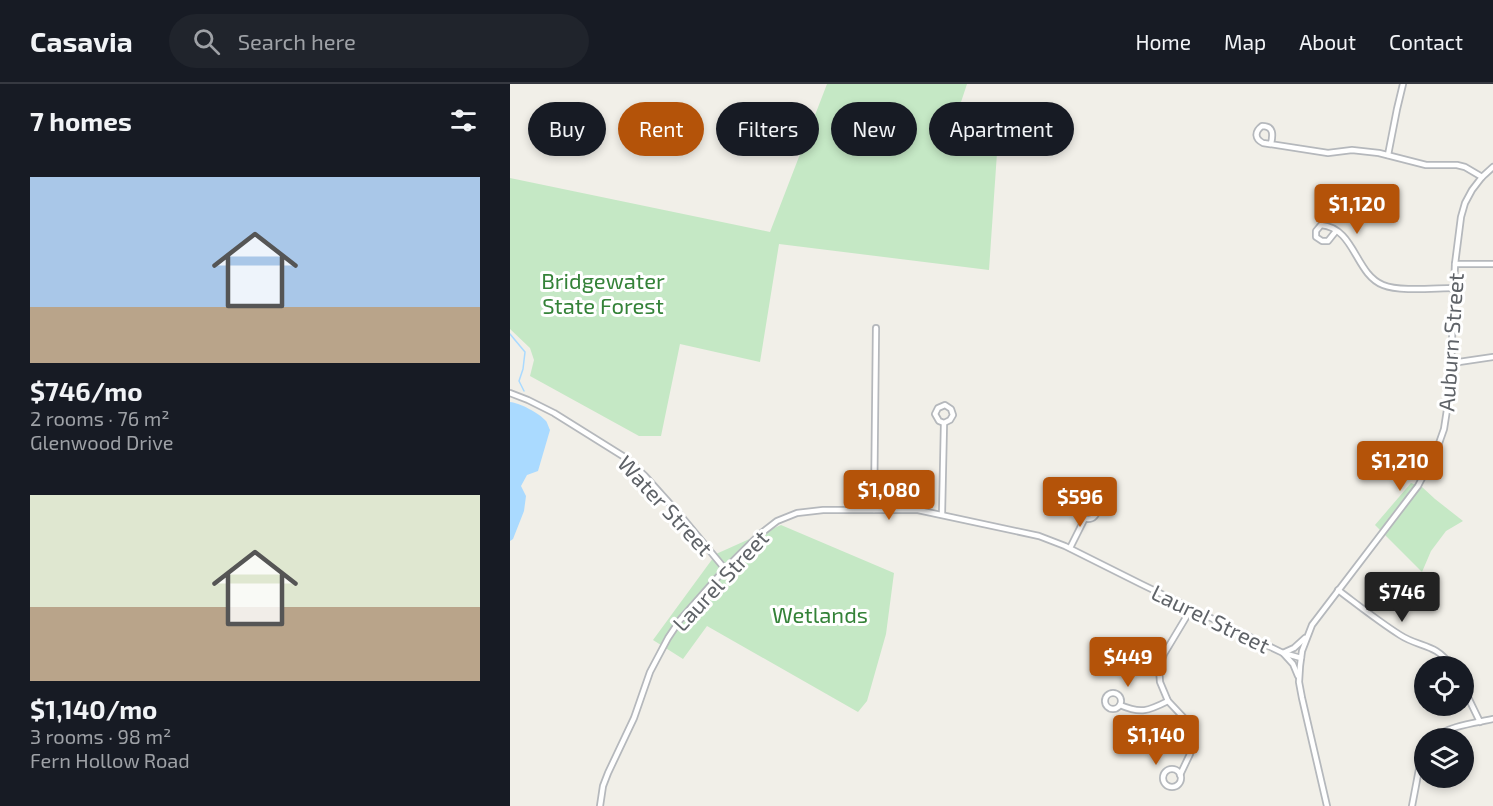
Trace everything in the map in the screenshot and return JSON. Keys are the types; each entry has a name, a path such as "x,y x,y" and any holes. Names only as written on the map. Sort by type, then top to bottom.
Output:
{"street":[{"path":"1388,154 1403,84"},
{"path":"1271,144 1272,130 1262,126 1256,133 1257,138 1263,143 1317,152 1334,153 1356,150 1388,154 1422,164 1460,165 1482,177"},
{"name":"Auburn Street","path":"1327,806 1299,678 1305,642 1312,625 1410,498 1430,466 1439,446 1450,396 1458,234 1470,194 1482,177 1493,167"},
{"path":"1336,231 1328,241 1322,242 1316,237 1316,231 1321,225 1331,227 1344,237 1353,248 1367,274 1381,285 1399,289 1454,288"},
{"path":"1455,264 1493,264"},
{"path":"874,510 876,328"},
{"path":"1452,363 1493,357"},
{"name":"Water Street","path":"510,393 554,413 622,454 645,476 725,569"},
{"path":"942,514 944,423"},
{"path":"1092,501 1096,506 1096,514 1092,518 1085,518 1079,513 1079,507 1083,502 1092,501"},
{"name":"Laurel Street","path":"600,806 603,786 634,718 650,672 680,620 725,569 763,531 790,515 823,510 918,510 1039,536 1070,548 1283,653 1301,658"},
{"path":"1070,548 1085,518"},
{"path":"1338,590 1410,641 1437,650 1443,656"},
{"path":"1180,775 1190,754 1192,743 1190,730 1184,718 1168,702 1160,682 1160,668 1164,654 1191,609"},
{"name":"Laurel Street","path":"1283,653 1297,646 1310,631"},
{"name":"Laurel Street","path":"1283,653 1293,664 1299,678"},
{"path":"1120,705 1141,711 1168,702"},
{"path":"1474,709 1480,722"},
{"path":"1457,728 1493,719"},
{"path":"1412,806 1415,788"}],"green space":[{"name":"Bridgewater State Forest","path":"827,84 967,84 961,102 929,102 929,156 997,156 989,270 779,244 760,362 680,344 661,436 639,436 530,376 534,360 530,348 510,329 510,178 770,232 799,156 819,156 819,105"},
{"path":"1411,483 1422,487 1463,521 1446,531 1431,551 1422,572 1375,525"},
{"name":"Wetlands","path":"781,525 894,573 886,634 867,701 858,712 707,626 683,659 653,640 716,554"}],"water":[{"path":"510,402 524,406 539,415 546,421 550,430 538,471 527,475 521,486 526,496 524,511 513,539 510,541"}],"waterway":[{"path":"510,334 525,352 519,381 524,391"}]}
